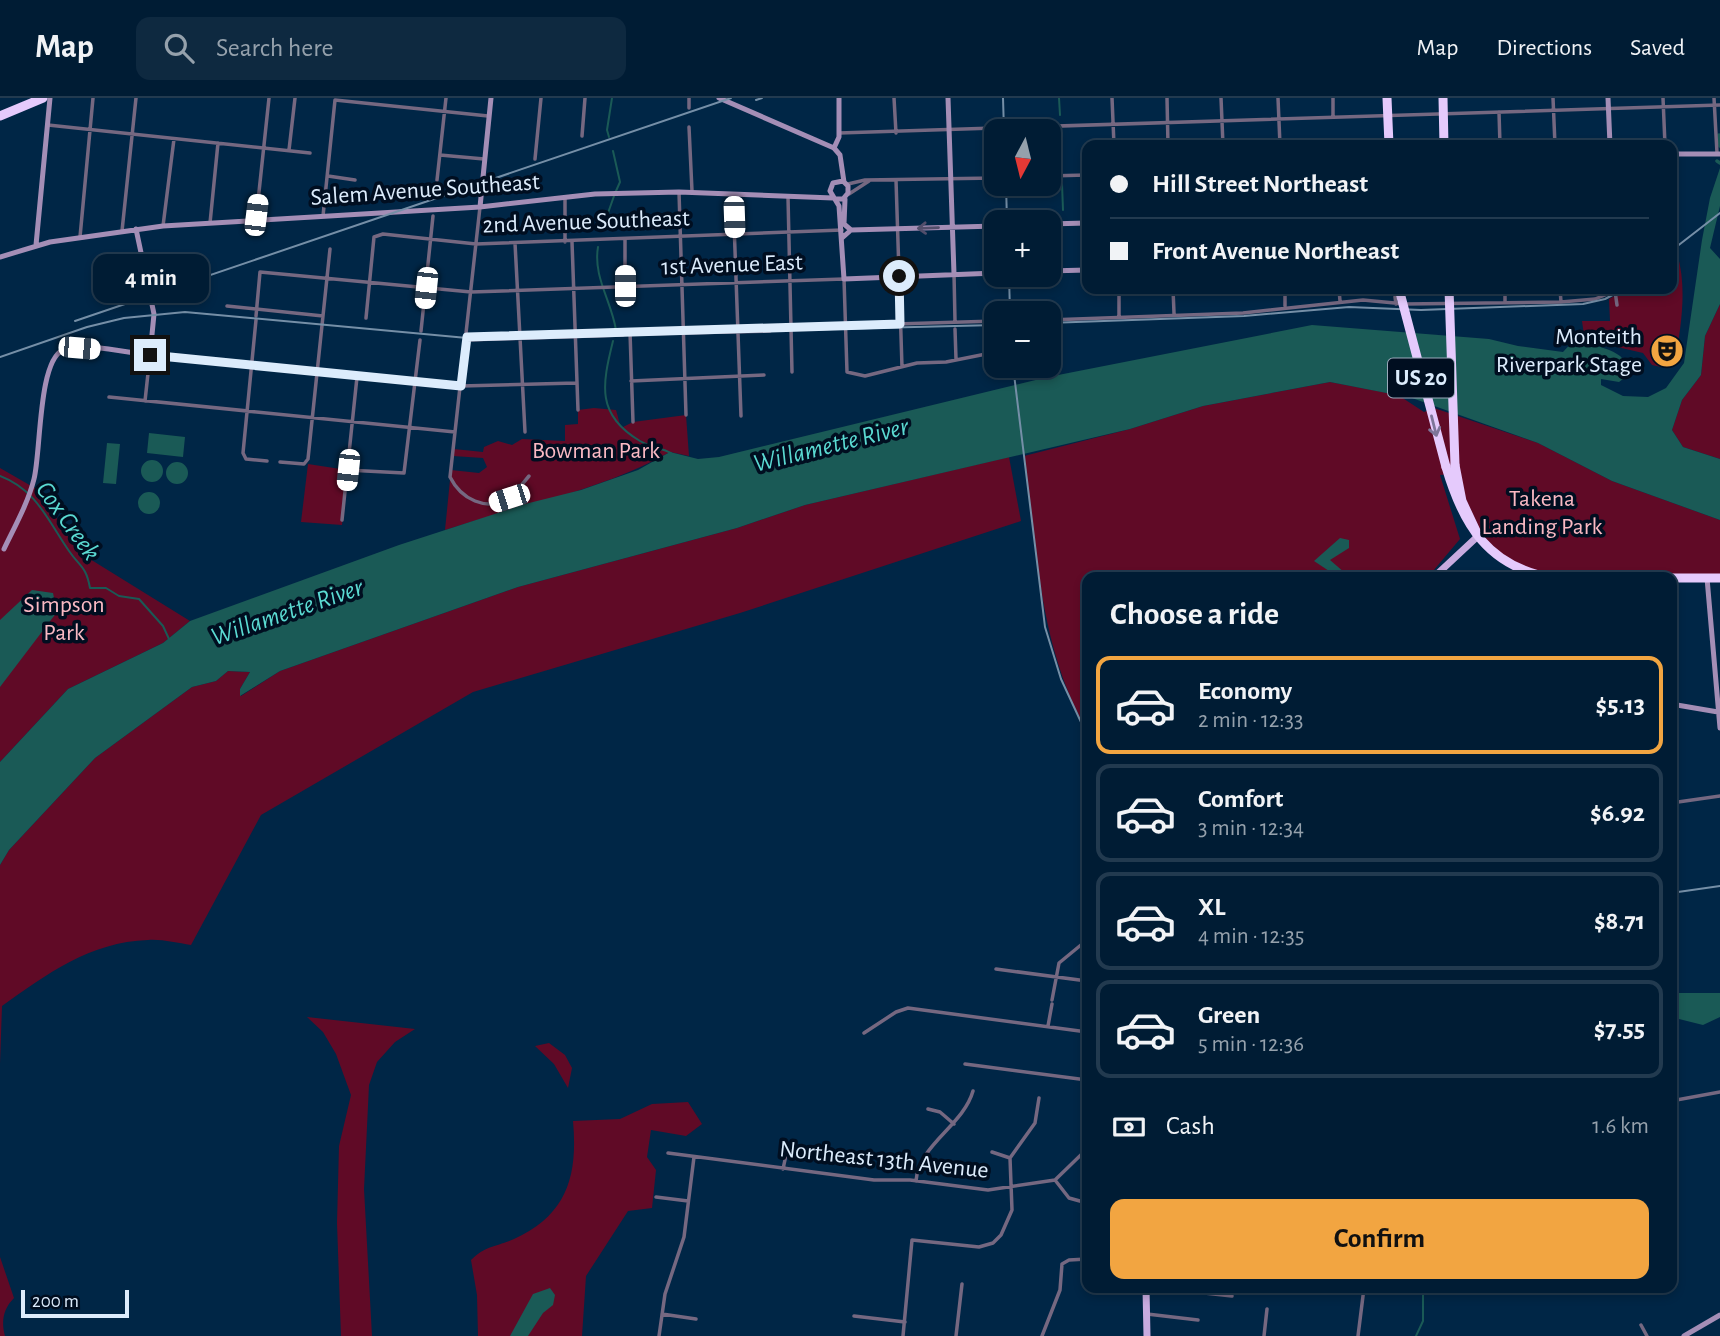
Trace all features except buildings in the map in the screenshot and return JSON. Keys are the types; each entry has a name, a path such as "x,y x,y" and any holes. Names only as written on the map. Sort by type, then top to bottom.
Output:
{"highway":[{"path":"0,116 43,98"},
{"path":"1387,98 1389,140"},
{"path":"1443,98 1444,140"},
{"name":"US 20","path":"1397,294 1450,466 1457,506 1478,536 1514,566 1534,572"},
{"name":"US 20","path":"1449,294 1450,466"},
{"path":"1677,578 1720,578"}],"main road":[{"path":"36,245 50,98"},
{"path":"480,207 491,98"},
{"path":"719,98 834,148 840,155 845,183 844,224 851,230 984,226"},
{"path":"834,148 839,133 839,98"},
{"path":"948,98 954,274"},
{"path":"1608,98 1610,140"},
{"path":"1677,154 1719,153"},
{"path":"814,198 830,189 841,165"},
{"path":"835,182 845,183"},
{"path":"830,189 835,198 842,230 844,278"},
{"name":"Salem Avenue Southeast","path":"0,257 36,245 163,226 480,207 621,192 846,197"},
{"path":"1061,224 1082,223"},
{"path":"4,549 34,482 47,374 54,358 62,351 79,348 150,355 154,314 136,229"},
{"path":"842,239 851,230"},
{"path":"1061,271 1082,270"},
{"name":"1st Avenue East","path":"844,278 984,273"},
{"path":"1439,572 1478,536"},
{"path":"1707,578 1720,728"},
{"path":"1677,705 1719,712"},
{"path":"1146,1293 1147,1336"},
{"path":"1684,1336 1720,1315"}],"street":[{"path":"80,237 93,98"},
{"path":"121,231 136,98"},
{"path":"256,220 270,98"},
{"path":"289,150 295,98"},
{"path":"437,180 446,98"},
{"path":"535,159 541,98"},
{"path":"582,136 585,98"},
{"path":"689,98 689,108"},
{"path":"894,98 896,133"},
{"path":"1112,98 1114,140"},
{"path":"1167,98 1168,140"},
{"path":"1221,98 1223,140"},
{"path":"1278,98 1280,140"},
{"path":"1333,98 1333,117"},
{"path":"1553,98 1555,140"},
{"path":"1663,98 1665,140"},
{"path":"1714,98 1717,105 1719,153"},
{"path":"323,216 335,99 488,116"},
{"path":"839,133 1717,105"},
{"path":"1499,112 1500,140"},
{"path":"48,125 310,153"},
{"path":"689,127 692,193"},
{"path":"163,226 174,139"},
{"path":"210,223 218,143"},
{"path":"440,155 484,159"},
{"path":"1061,176 1082,175"},
{"path":"328,176 355,180"},
{"path":"845,183 984,179"},
{"path":"846,197 862,184 875,180"},
{"path":"896,180 902,368"},
{"path":"679,192 686,415"},
{"path":"733,195 741,416"},
{"path":"565,197 565,242"},
{"path":"788,197 792,372"},
{"path":"480,207 451,480 461,492 485,504 509,498 529,476"},
{"path":"421,331 433,216"},
{"name":"2nd Avenue Southeast","path":"370,283 374,237 383,234 476,244 842,230"},
{"path":"625,239 625,286"},
{"path":"572,242 578,410"},
{"path":"515,243 525,432"},
{"path":"280,462 307,463 330,249"},
{"name":"1st Avenue East","path":"257,309 260,272 471,292 844,278"},
{"path":"954,274 955,322"},
{"path":"844,278 847,372 859,376 984,354"},
{"path":"366,318 370,283"},
{"path":"1119,294 1119,317"},
{"path":"1173,294 1174,313"},
{"path":"1285,294 1285,306"},
{"path":"1339,294 1340,301"},
{"path":"1396,304 1397,294"},
{"path":"1505,294 1505,302"},
{"path":"1560,294 1561,302"},
{"path":"1061,319 1174,313 1243,313 1340,301 1396,304 1561,302 1595,299 1606,294"},
{"path":"1616,294 1617,305"},
{"path":"227,306 323,316"},
{"path":"257,309 250,365 245,458 267,461"},
{"path":"467,338 984,321"},
{"path":"955,329 956,360"},
{"path":"630,333 633,422"},
{"path":"348,470 404,473 420,340"},
{"path":"145,401 150,355 461,386 576,383"},
{"path":"631,381 764,376"},
{"path":"342,520 357,377"},
{"path":"109,397 456,432"},
{"path":"1677,802 1720,796"},
{"path":"1048,1027 1055,977 1061,960 1082,944"},
{"path":"996,969 1082,980"},
{"path":"864,1033 896,1012 908,1009 1082,1031"},
{"path":"965,1064 1082,1079"},
{"path":"916,1181 922,1159 964,1112 973,1091"},
{"path":"1677,1100 1720,1092"},
{"path":"902,1336 912,1240 974,1247 993,1243 1010,1220 1010,1158 1035,1123 1039,1098"},
{"path":"928,1109 940,1112 954,1124"},
{"path":"783,1168 788,1146"},
{"path":"992,1152 1010,1158"},
{"name":"Northeast 13th Avenue","path":"668,1153 874,1180 916,1181 988,1190 1055,1181"},
{"path":"1082,1154 1055,1181 1069,1198 1082,1202"},
{"path":"659,1336 666,1290 684,1237 694,1157"},
{"path":"656,1197 688,1201"},
{"path":"1042,1336 1060,1290 1062,1264 1069,1260 1082,1259"},
{"path":"956,1336 962,1284"},
{"path":"1204,1293 1232,1296"},
{"path":"1358,1336 1363,1293"},
{"path":"1264,1336 1267,1310"},
{"path":"662,1314 696,1319"},
{"path":"1147,1314 1198,1320"},
{"path":"854,1316 905,1322"},
{"path":"1641,1325 1647,1336"}],"green space":[{"path":"1677,254 1683,292 1675,362 1661,367 1652,365 1643,353 1600,343 1584,335 1582,321 1610,321 1609,299 1618,294 1677,294"},
{"path":"1720,304 1720,459 1683,447 1672,430 1682,400 1701,375 1705,336"},
{"name":"Takena Landing Park","path":"1330,382 1398,395 1424,412 1434,408 1538,443 1612,481 1720,520 1720,574 1716,578 1677,578 1677,572 1534,572 1491,550 1475,525 1457,474 1440,475 1460,539 1432,572 1082,572 1082,720 1071,698 1049,631 1024,456 1130,429 1203,406"},
{"name":"Bowman Park","path":"578,410 616,410 621,428 633,422 686,415 689,456 670,452 644,466 589,487 445,530 451,470 479,473 487,467 483,458 453,456 454,449 483,452 484,447 498,441 512,445 522,439 565,441 565,425 578,424"},
{"path":"1009,457 1021,521 740,613 473,692 261,815 191,945 159,940 127,942 88,953 36,982 2,1006 0,1064 0,865 9,850 95,758 192,687 216,681 228,671 250,672 240,689 241,696 280,671 518,587 737,528 805,505"},
{"path":"308,464 347,470 342,525 301,522"},
{"name":"Simpson Park","path":"0,468 40,491 77,551 190,621 163,643 68,689 0,762"},
{"path":"307,1017 415,1029 395,1042 377,1062 369,1085 364,1189 372,1336 341,1336 337,1223 339,1146 351,1095 336,1054 323,1032"},
{"path":"549,1043 565,1055 572,1068 568,1088 554,1064 535,1046"},
{"path":"688,1102 702,1124 686,1136 651,1130 647,1157 656,1170 652,1208 628,1211 586,1276 582,1336 478,1336 477,1295 471,1260 486,1249 532,1229 557,1206 571,1176 573,1121 620,1119 652,1104"},
{"path":"0,1257 14,1298 4,1316 5,1336 0,1336"}],"water":[{"name":"Willamette River","path":"1720,168 1720,206 1710,248 1720,259 1720,304 1705,336 1701,375 1682,400 1672,430 1683,447 1720,459 1720,520 1612,481 1538,443 1412,398 1330,382 1203,406 1130,429 805,505 737,528 518,587 280,671 240,696 240,689 250,672 228,671 216,681 192,687 95,758 9,850 0,865 0,762 68,689 163,643 190,621 399,545 638,470 670,452 698,459 719,457 1044,378 1061,378 1061,374 1312,325 1489,339 1563,352 1574,340 1579,341 1611,351 1622,358 1623,379 1619,382 1601,379 1601,385 1623,396 1648,397 1666,388 1684,363 1710,198"},
{"path":"149,433 185,437 183,457 147,453"},
{"path":"107,443 120,444 116,484 103,483"},
{"path":"152,460 160,463 163,471 160,479 152,482 144,479 141,471 144,463"},
{"path":"177,462 185,465 188,473 185,481 177,484 169,481 166,473 169,465"},
{"path":"149,492 157,495 160,503 157,511 149,514 141,511 138,503 141,495"},
{"path":"1340,538 1349,540 1349,548 1330,560 1344,572 1330,572 1314,561"},
{"path":"32,590 53,593 57,612 0,687 0,620"},
{"path":"1677,993 1720,993 1720,1017 1703,1025 1677,1021"},
{"path":"550,1288 555,1295 553,1305 543,1313 528,1336 510,1336 533,1294"}],"waterway":[{"path":"609,137 607,130 612,98"},
{"path":"1059,98 1060,115"},
{"path":"1719,135 1720,146"},
{"path":"613,151 620,182 616,191"},
{"path":"1062,184 1063,210"},
{"path":"602,230 614,196"},
{"path":"598,247 600,279 616,330"},
{"path":"613,341 605,385 609,410 626,431 644,443 671,453"},
{"name":"Cox Creek","path":"0,476 13,482 33,498 84,571 90,588 106,588 119,596 139,599 163,626 169,639"},
{"path":"1416,1336 1423,1321 1423,1293"}],"railway":[{"path":"75,321 731,98"},
{"path":"756,100 762,98"},
{"path":"1003,98 1004,119"},
{"path":"1006,196 1007,210"},
{"path":"1677,246 1720,213"},
{"path":"1009,287 1010,301"},
{"path":"1061,323 1244,316 1349,307 1421,310 1583,304 1614,294"},
{"path":"0,357 87,327 124,318 185,312 467,338 984,325"},
{"path":"1014,378 1045,627 1061,679 1082,724"},
{"path":"1677,892 1720,886"}],"place":[{"name":"Monteith Riverpark Stage","path":"1667,351"}],"route":[{"path":"150,355 461,386 467,337 900,324 899,276"}]}
